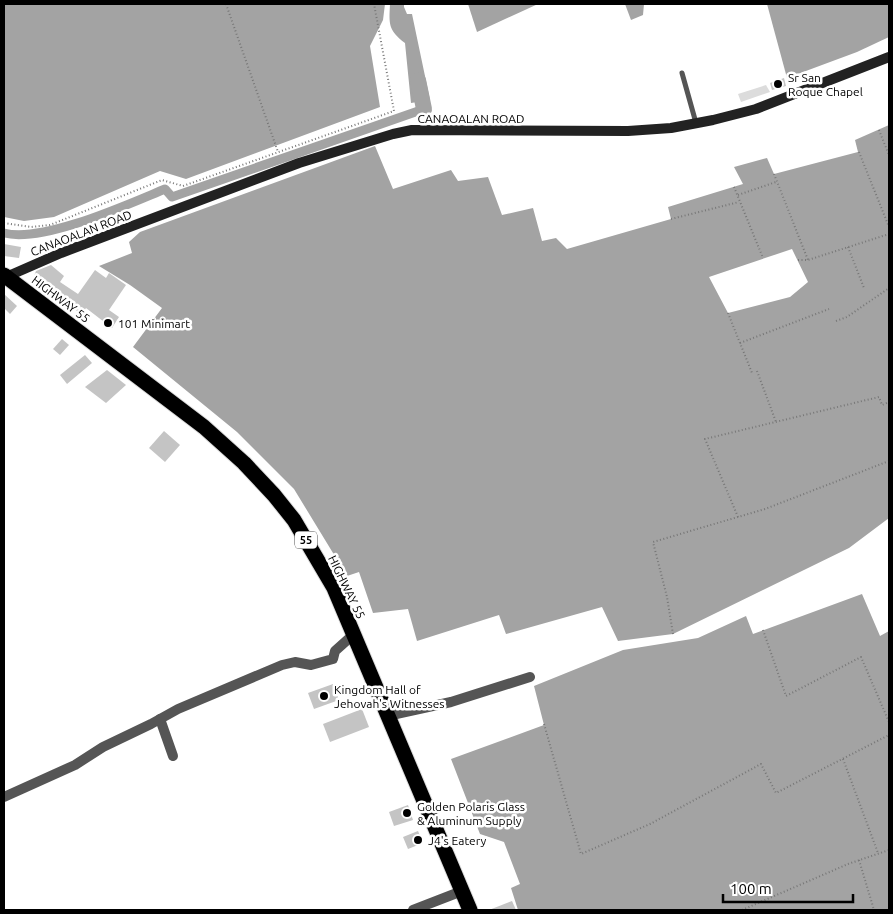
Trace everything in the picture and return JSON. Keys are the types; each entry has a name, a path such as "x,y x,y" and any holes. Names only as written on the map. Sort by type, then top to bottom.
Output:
{"highway":[{"name":"HIGHWAY 55","path":"5,276 204,427 244,463 294,520 334,588 386,716 470,910"}],"street":[{"name":"CANAOALAN ROAD","path":"5,276 299,163 393,134 412,130 635,131 671,128 756,108 889,57"},
{"path":"4,797 75,765 103,747 178,709 282,665 295,662 311,665 333,659 335,652 354,634"},
{"path":"386,716 451,702 530,678"},
{"path":"160,719 173,756"},
{"path":"413,910 462,891"}],"lane":[{"path":"682,73 696,123"}],"path":[{"path":"226,4 278,152"},
{"path":"4,224 31,227 50,225 162,180 183,186 394,111 374,4"},
{"path":"879,130 889,155"},
{"path":"859,152 889,228"},
{"path":"774,174 808,260"},
{"path":"738,195 777,182"},
{"path":"734,187 763,258"},
{"path":"671,219 740,202"},
{"path":"798,260 808,260 889,234"},
{"path":"848,247 864,288"},
{"path":"836,321 847,317 889,288"},
{"path":"740,343 829,309"},
{"path":"728,313 752,373"},
{"path":"757,371 776,422"},
{"path":"738,517 705,439 879,397 882,405 889,402"},
{"path":"673,634 667,597 653,542 765,509 889,461"},
{"path":"763,630 786,696 861,657 889,722"},
{"path":"544,724 582,854 650,824 761,764 776,794 889,735"},
{"path":"842,759 878,854"},
{"path":"742,910 859,860 889,850"},
{"path":"859,860 874,910"}],"shaded area":[{"path":"4,4 385,4 383,20 370,46 380,107 186,179 160,171 54,217 24,221 4,217"},
{"path":"390,4 404,4 407,14 412,14 430,100 411,103 405,43 395,34 391,26"},
{"path":"468,4 538,4 477,32"},
{"path":"625,4 644,4 643,15 631,20"},
{"path":"767,4 889,4 889,37 857,52 787,78"},
{"path":"766,85 770,92 741,102 738,94"},
{"path":"889,125 889,518 849,548 673,634 618,641 602,607 506,634 499,615 417,641 408,609 373,613 359,572 347,576 294,489 237,432 133,347 162,308 99,266 132,253 129,242 140,232 375,146 393,189 451,170 458,181 488,177 502,215 533,208 542,241 556,238 567,249 671,219 668,207 743,184 734,167 767,158 774,174 858,152 855,140","holes":["792,249 808,282 790,297 728,313 709,277"]},
{"path":"862,594 880,636 889,631 889,910 518,910 511,888 520,884 504,842 480,834 451,759 544,725 534,686 623,650 698,638 746,616 753,634"}],"building":[{"name":"Sr San Roque Chapel","path":"784,78 786,86 772,90 770,83"},
{"path":"4,244 21,247 19,258 4,256"},
{"path":"51,265 64,276 60,282 78,294 95,270 106,278 109,273 126,285 109,310 119,317 112,328 86,308 82,314 66,304 36,279 34,276 36,271"},
{"path":"4,294 17,306 10,314 4,308"},
{"path":"62,339 69,345 60,355 53,349"},
{"path":"85,355 92,363 67,384 60,375"},
{"path":"107,370 126,385 106,403 85,387"},
{"path":"164,431 180,445 165,462 149,448"},
{"name":"Kingdom Hall of Jehovah's Witnesses","path":"333,684 339,700 314,709 308,693"},
{"path":"362,709 369,727 330,742 323,724"},
{"path":"408,805 413,820 394,826 389,812"},
{"path":"418,831 423,843 408,849 403,837"},
{"path":"512,901 516,910 489,910"}],"waterway":[{"path":"418,80 424,109"},
{"path":"4,233 21,235 62,228 107,213 165,189 172,197 424,109"}],"place":[{"name":"Sr San Roque Chapel","path":"778,84"},
{"name":"101 Minimart","path":"108,323"},
{"name":"Kingdom Hall of Jehovah's Witnesses","path":"324,696"},
{"name":"Golden Polaris Glass & Aluminum Supply","path":"407,813"},
{"name":"J4's Eatery","path":"418,840"}]}
